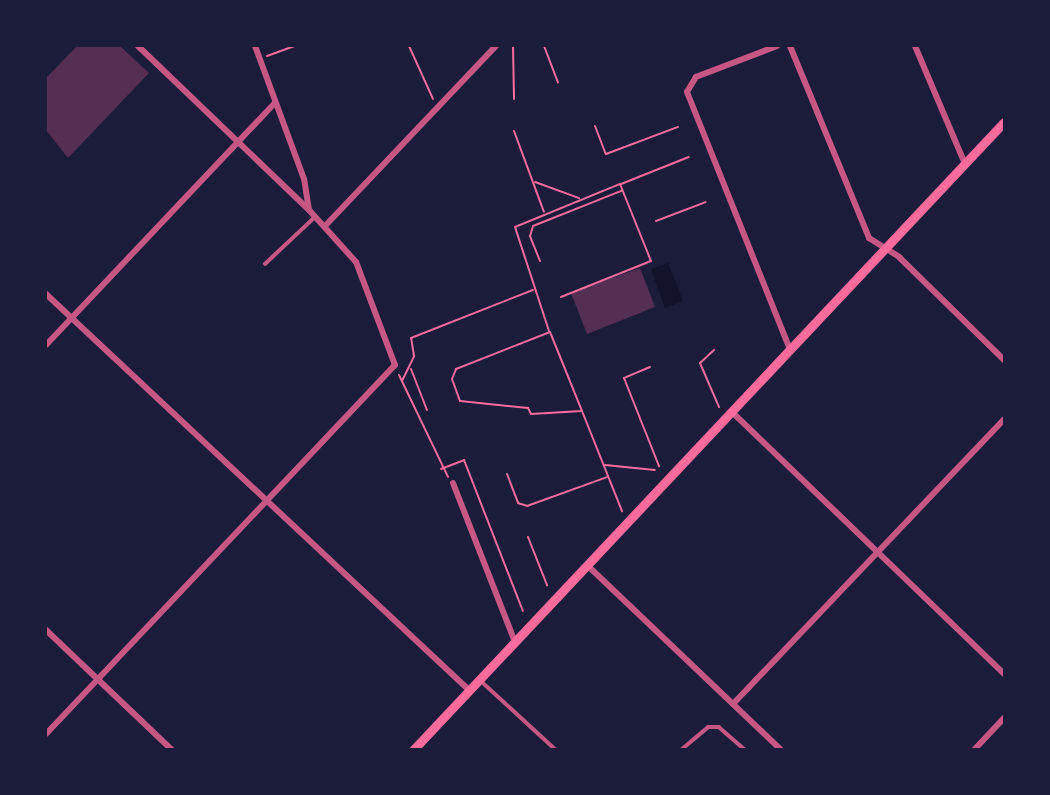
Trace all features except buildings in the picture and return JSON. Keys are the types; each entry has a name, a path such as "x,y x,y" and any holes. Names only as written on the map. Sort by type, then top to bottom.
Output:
{"main road":[{"path":"413,750 1004,122"}],"street":[{"path":"46,734 395,365 365,278 325,226 138,46"},
{"path":"255,46 309,210"},
{"path":"325,226 496,46"},
{"path":"777,46 687,86 790,349"},
{"path":"790,46 869,237 883,250 899,257 1004,360"},
{"path":"915,46 965,164"},
{"path":"46,345 275,103"},
{"path":"46,294 469,690"},
{"path":"732,412 876,554 1004,674"},
{"path":"733,704 1004,419"},
{"path":"453,483 515,642"},
{"path":"587,565 781,750"},
{"path":"46,630 172,750"},
{"path":"974,750 1004,718"}],"lane":[{"path":"265,264 316,217"},
{"path":"480,679 556,750"},
{"path":"681,750 708,727 719,727 745,750"}],"path":[{"path":"260,59 295,46"},
{"path":"409,46 433,100"},
{"path":"513,46 514,99"},
{"path":"544,46 558,82"},
{"path":"595,126 606,154 678,127"},
{"path":"514,131 544,213"},
{"path":"627,522 513,237 523,220 689,157"},
{"path":"533,181 580,198"},
{"path":"561,297 651,261 620,184"},
{"path":"540,261 530,236 533,226 622,191"},
{"path":"656,221 706,202"},
{"path":"427,410 411,368 411,338 533,290"},
{"path":"550,332 456,369 452,379 460,401 528,408 531,414 582,411"},
{"path":"714,350 700,363 720,408"},
{"path":"395,365 441,469 453,483"},
{"path":"650,367 624,378 659,466"},
{"path":"402,381 411,368"},
{"path":"441,469 464,460 523,611"},
{"path":"604,465 655,470"},
{"path":"507,474 518,503 527,506 608,476"},
{"path":"528,537 547,585"}],"shaded area":[{"path":"668,263 683,301 665,308 651,269"}]}
